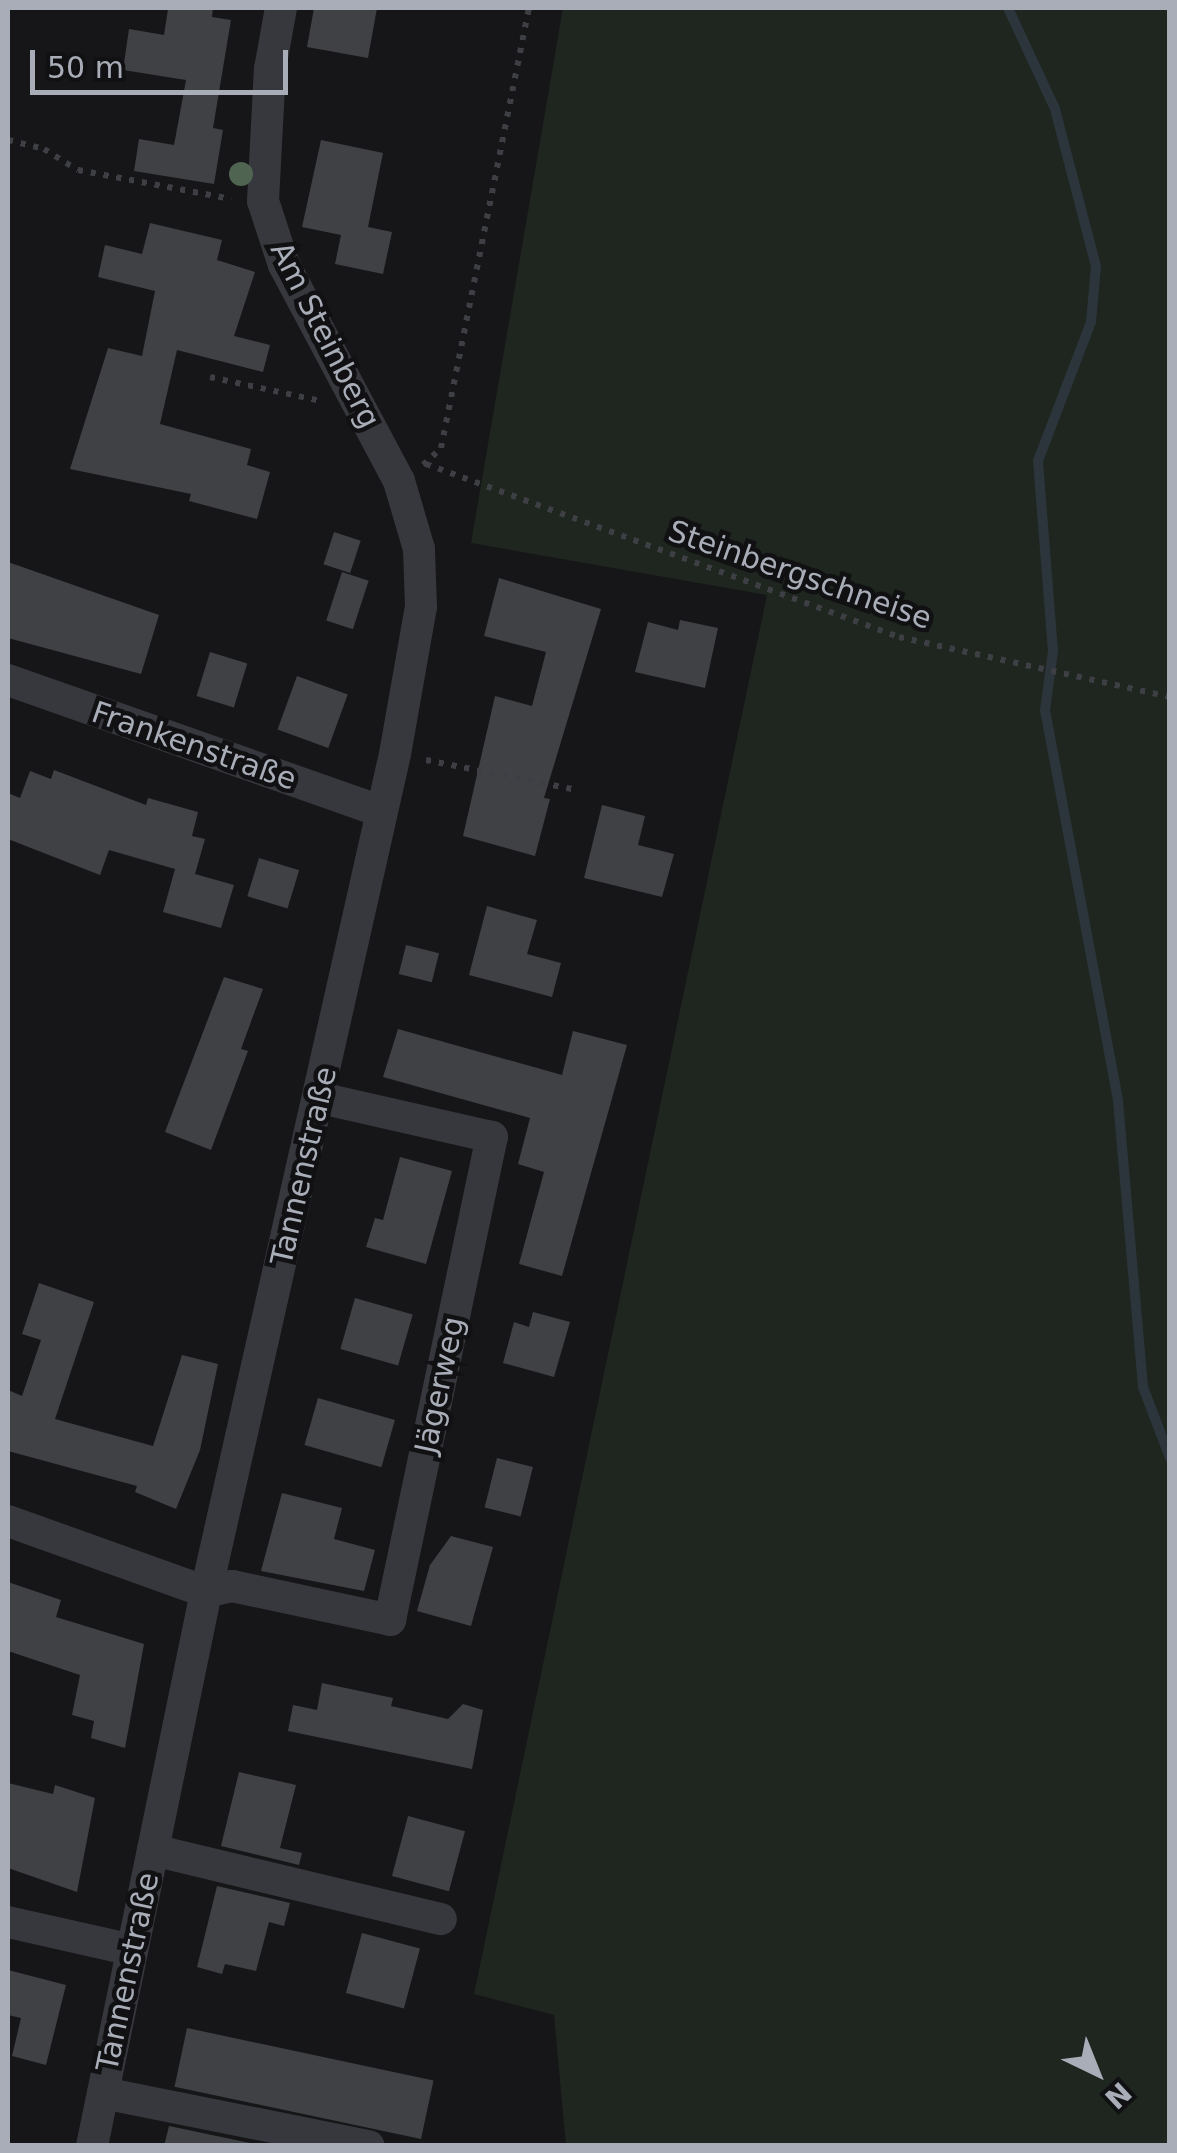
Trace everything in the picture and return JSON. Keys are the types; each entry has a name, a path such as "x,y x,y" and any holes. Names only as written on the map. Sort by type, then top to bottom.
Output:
{"street":[{"name":"Am Steinberg","path":"281,8 270,69 263,201 284,265 362,410 412,472"},
{"name":"Tannenstraße","path":"92,2146 206,1592 396,754 424,581 412,472"},
{"name":"Frankenstraße","path":"8,680 381,812"},
{"name":"Jägerweg","path":"206,1592 232,1586 390,1620 492,1137 320,1098"},
{"path":"8,1521 206,1592"},
{"name":"Tannenstraße","path":"153,1850 442,1919"},
{"path":"8,1922 132,1950"},
{"name":"Tannenstraße","path":"103,2093 369,2146"}],"path":[{"path":"412,472 442,448 529,8"},
{"path":"8,140 44,149 78,170 218,198"},
{"path":"210,377 362,410"},
{"name":"Steinbergschneise","path":"412,472 899,637 1170,697"},
{"path":"396,754 572,789"}],"shaded area":[{"path":"563,8 1169,8 1169,2145 566,2145 554,2015 474,1994 767,595 471,543"}],"building":[{"path":"213,8 212,17 231,20 213,128 223,130 214,184 134,171 139,139 174,145 186,80 123,70 129,29 164,35 168,9"},
{"path":"314,8 377,8 368,58 307,47"},
{"path":"321,140 383,153 368,227 392,232 383,274 335,264 341,235 302,227"},
{"path":"150,223 222,240 217,260 255,272 234,336 270,345 263,372 177,350 160,424 251,449 247,465 270,472 257,519 189,501 191,494 70,469 108,348 142,356 155,291 98,277 105,245 142,254"},
{"path":"334,532 361,541 350,573 323,564"},
{"path":"8,562 159,615 141,674 8,638"},
{"path":"342,572 369,581 353,629 326,621"},
{"path":"499,578 601,609 544,798 550,799 535,856 463,836 495,696 532,706 546,652 484,636"},
{"path":"680,620 718,628 705,688 635,672 648,622 678,630"},
{"path":"210,652 247,663 234,707 197,696"},
{"path":"297,676 348,694 328,748 278,730"},
{"path":"54,770 146,805 148,798 198,812 192,836 205,839 195,874 234,885 221,928 163,912 175,869 109,850 100,875 8,839 8,793 20,798 30,771 51,779"},
{"path":"602,805 645,816 638,845 674,854 662,897 584,878"},
{"path":"259,858 299,870 287,909 247,896"},
{"path":"487,906 537,920 527,954 561,963 552,997 469,975"},
{"path":"406,945 439,953 432,982 399,974"},
{"path":"224,977 263,989 241,1049 248,1051 211,1150 165,1132"},
{"path":"398,1029 562,1075 573,1031 627,1045 562,1276 519,1264 544,1172 518,1164 530,1118 383,1077"},
{"path":"400,1157 452,1171 426,1264 366,1247 375,1218 383,1220"},
{"path":"39,1283 94,1302 55,1419 153,1446 182,1355 218,1364 200,1450 176,1509 135,1492 137,1486 8,1451 8,1390 22,1396 41,1340 22,1334"},
{"path":"355,1298 413,1315 398,1365 340,1349"},
{"path":"533,1312 570,1322 554,1377 503,1363 514,1322 529,1327"},
{"path":"318,1398 395,1420 381,1467 304,1445"},
{"path":"497,1458 533,1467 521,1516 485,1507"},
{"path":"282,1493 342,1508 334,1539 375,1550 364,1591 261,1571"},
{"path":"451,1536 493,1547 471,1626 417,1611 430,1565"},
{"path":"8,1582 61,1600 56,1617 144,1644 125,1748 91,1738 94,1721 72,1715 80,1675 8,1651"},
{"path":"322,1683 393,1698 391,1706 448,1719 463,1704 483,1710 472,1769 288,1731 293,1705 317,1710"},
{"path":"239,1772 296,1785 280,1848 302,1853 299,1865 221,1846"},
{"path":"8,1783 53,1794 55,1785 95,1798 77,1892 8,1868"},
{"path":"408,1816 465,1831 449,1891 392,1876"},
{"path":"217,1886 290,1903 284,1926 269,1922 256,1971 225,1964 222,1974 197,1967"},
{"path":"362,1933 420,1949 404,2008 346,1993"},
{"path":"8,1970 66,1985 46,2065 12,2056 21,2018 8,2015"},
{"path":"187,2028 433,2080 421,2139 175,2087"},
{"path":"169,2126 264,2146 164,2146"}],"waterway":[{"path":"1008,8 1055,109 1096,266 1091,322 1038,461 1053,651 1045,710 1118,1101 1143,1387 1170,1458"}]}
